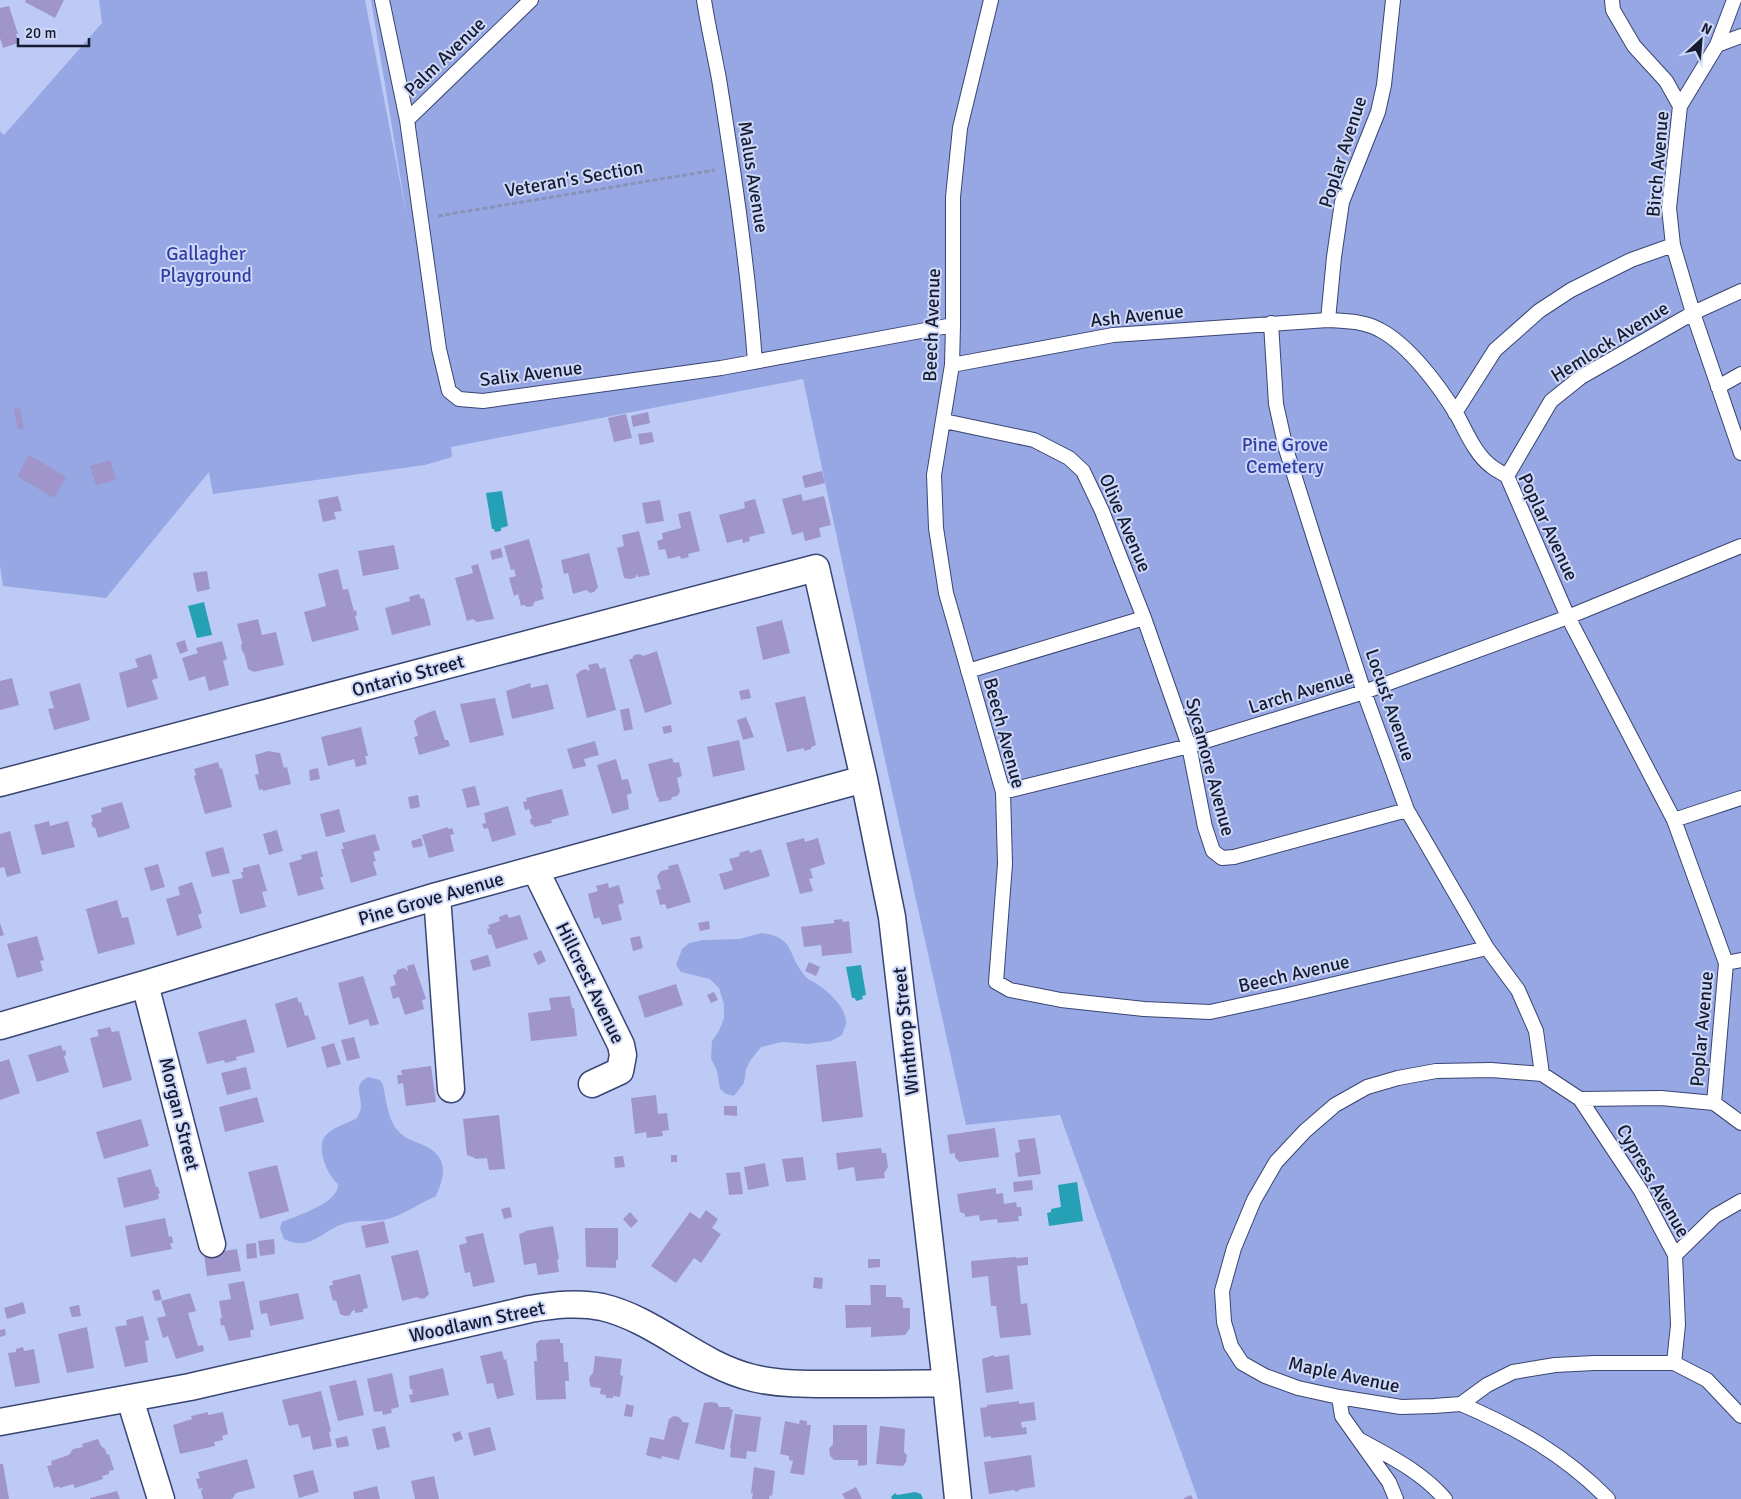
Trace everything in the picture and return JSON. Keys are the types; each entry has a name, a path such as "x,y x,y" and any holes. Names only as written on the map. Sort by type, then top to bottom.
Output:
{"street":[{"name":"Winthrop Street","path":"816,568 864,779 887,889 895,940 958,1499"},
{"name":"Ontario Street","path":"0,783 816,568"},
{"name":"Pine Grove Avenue","path":"0,1026 437,896 864,779"},
{"name":"Hillcrest Avenue","path":"535,870 622,1049 620,1071 592,1084"},
{"path":"437,896 451,1089"},
{"name":"Morgan Street","path":"146,984 212,1244"},
{"name":"Woodlawn Street","path":"0,1422 130,1399 233,1378 530,1309 566,1304 591,1305 614,1311 656,1330 716,1365 754,1379 771,1382 812,1384 946,1383"},
{"path":"130,1399 161,1499"}],"lane":[{"name":"Salix Avenue","path":"382,0 407,120 441,357 449,391 459,399 484,401 755,362 953,325"},
{"name":"Palm Avenue","path":"407,120 531,0"},
{"name":"Malus Avenue","path":"704,0 744,242 751,301 755,362"},
{"name":"Beech Avenue","path":"991,0 960,128 953,197 952,365 934,475 936,528 946,592 1003,792 1005,864 996,982 1010,990 1060,1000 1144,1009 1210,1012 1288,996 1487,948"},
{"name":"Poplar Avenue","path":"1393,0 1384,84 1378,112 1342,202 1328,320 1356,322 1380,329 1402,344 1436,385 1482,457 1490,465 1507,476 1568,617 1674,820 1726,963 1714,1103"},
{"path":"1612,0 1613,10 1634,46 1666,82 1680,106"},
{"name":"Birch Avenue","path":"1734,0 1717,45 1680,106 1670,208 1673,245 1693,313 1741,454"},
{"path":"1717,45 1741,36"},
{"path":"1455,412 1496,350 1539,310 1571,290 1631,260 1673,245"},
{"name":"Hemlock Avenue","path":"1507,476 1551,401 1581,377 1693,313 1741,291"},
{"name":"Ash Avenue","path":"952,365 1113,334 1328,320"},
{"name":"Locust Avenue","path":"1271,323 1276,404 1286,449 1364,692 1407,810 1487,948 1518,990 1536,1031 1542,1074"},
{"path":"1718,387 1741,374"},
{"name":"Olive Avenue","path":"944,421 1034,440 1069,458 1083,471 1102,511 1144,618"},
{"name":"Larch Avenue","path":"1003,792 1189,746 1364,692 1568,617 1741,546"},
{"path":"968,671 1144,618"},
{"name":"Sycamore Avenue","path":"1144,618 1189,746 1205,827 1213,851 1222,858 1234,857 1407,810"},
{"path":"1674,820 1741,798"},
{"path":"1726,963 1741,960"},
{"name":"Maple Avenue","path":"1461,1404 1401,1407 1298,1388 1265,1376 1242,1363 1231,1346 1224,1322 1222,1291 1234,1248 1254,1200 1276,1162 1305,1131 1335,1105 1367,1087 1398,1078 1436,1071 1491,1070 1542,1074"},
{"name":"Cypress Avenue","path":"1542,1074 1580,1099 1641,1191 1675,1255 1678,1325 1674,1363"},
{"path":"1580,1099 1660,1098 1714,1103 1741,1123"},
{"path":"1675,1255 1715,1216 1741,1201"},
{"path":"1461,1404 1487,1385 1513,1372 1594,1363 1674,1363 1707,1380 1741,1416"},
{"path":"1339,1397 1342,1416 1389,1482 1396,1499"},
{"path":"1461,1404 1502,1422 1561,1457 1608,1499"},
{"path":"1358,1439 1405,1464 1435,1487 1445,1499"}],"path":[{"name":"Veteran's Section","path":"420,219 707,170 732,169"}],"green space":[{"name":"Pine Grove Cemetery","path":"99,0 365,0 407,218 371,0 1741,0 1741,1499 1198,1499 1060,1115 966,1125 803,379 451,447 452,457 425,465 213,494 209,472 106,598 3,586 0,566 0,131 4,135 102,23"},
{"path":"761,933 780,938 785,943 805,976 827,991 840,1006 846,1018 846,1024 842,1035 831,1041 808,1044 782,1042 761,1047 750,1061 746,1069 744,1083 734,1096 726,1094 720,1089 717,1071 711,1058 712,1041 719,1031 724,1018 724,1004 719,988 710,979 681,972 676,965 682,949 689,943 703,940 740,939"},
{"path":"368,1077 380,1080 383,1085 392,1122 399,1132 407,1138 431,1149 441,1160 443,1173 436,1196 397,1216 383,1220 345,1223 307,1242 300,1243 284,1239 280,1228 282,1222 325,1203 337,1191 338,1184 326,1167 322,1153 323,1140 333,1130 357,1118 361,1108 359,1087 363,1080"}],"shaded area":[{"path":"502,491 508,526 501,528 501,531 495,532 492,529 486,493"},
{"path":"204,602 212,635 197,638 188,606"},
{"path":"861,965 866,995 862,996 863,999 856,1001 855,998 852,998 846,967"},
{"path":"1077,1182 1083,1221 1049,1226 1047,1213 1051,1212 1051,1209 1061,1207 1058,1185"},
{"path":"915,1492 921,1494 923,1499 892,1499 891,1497 895,1493 897,1495"}],"building":[{"path":"26,0 64,0 55,18 25,2"},
{"path":"9,6 18,34 16,34 18,43 3,48 0,38 0,8"},
{"path":"20,408 24,428 18,430 14,409"},
{"path":"648,412 650,423 633,427 631,416"},
{"path":"626,414 632,438 614,442 608,418"},
{"path":"652,432 654,442 640,445 638,434"},
{"path":"29,455 66,477 54,498 17,476"},
{"path":"110,460 116,480 96,485 90,466"},
{"path":"822,471 825,483 805,488 802,476"},
{"path":"801,494 803,501 824,496 831,525 819,528 821,537 805,541 803,532 792,535 782,499"},
{"path":"338,496 342,511 334,512 336,519 323,522 318,500"},
{"path":"755,499 765,533 749,537 750,541 743,543 742,539 727,543 719,515 745,508 744,502"},
{"path":"660,500 664,521 646,524 642,503"},
{"path":"690,511 700,551 688,554 689,557 681,559 680,556 668,559 665,549 659,550 657,541 663,539 662,533 681,528 678,514"},
{"path":"639,531 650,575 638,577 637,574 635,578 624,578 617,548 624,546 622,535"},
{"path":"529,539 543,588 541,588 544,599 534,602 533,606 527,607 521,606 518,594 514,596 509,578 516,576 514,569 511,570 504,546"},
{"path":"394,545 399,569 363,576 358,551"},
{"path":"501,548 503,557 492,560 490,551"},
{"path":"589,553 598,587 594,592 590,593 586,590 573,594 568,573 564,574 561,560"},
{"path":"478,564 494,619 477,622 473,619 467,621 455,578 473,573 471,566"},
{"path":"338,569 343,590 348,589 354,611 356,610 357,615 355,616 359,630 312,642 304,612 326,606 318,574"},
{"path":"207,571 210,589 197,592 193,573"},
{"path":"419,594 421,599 424,598 431,625 392,635 385,608 410,601 409,597"},
{"path":"258,619 262,635 276,632 284,665 254,672 248,669 242,651 237,624"},
{"path":"782,620 790,653 763,660 756,627"},
{"path":"185,640 188,651 180,654 176,643"},
{"path":"222,641 227,659 223,661 229,685 209,691 205,676 189,681 182,658 198,653 196,648"},
{"path":"657,651 672,704 645,713 629,659 632,659 634,655 640,654 643,656"},
{"path":"151,654 158,678 152,680 158,699 127,708 119,673 138,667 135,659"},
{"path":"598,663 600,669 605,667 616,710 587,718 576,675 585,669 590,671 588,665"},
{"path":"12,678 19,705 0,710 0,681"},
{"path":"80,683 90,720 54,730 48,709 54,708 49,692"},
{"path":"530,683 531,688 548,684 554,709 512,719 506,691"},
{"path":"749,689 751,698 741,700 739,691"},
{"path":"805,696 816,745 804,751 804,748 787,752 775,703"},
{"path":"495,698 504,735 470,743 460,704"},
{"path":"629,708 633,729 624,731 620,710"},
{"path":"435,710 445,740 448,740 450,746 419,755 414,737 418,736 414,721 418,717"},
{"path":"746,717 754,737 743,740 737,720"},
{"path":"671,725 672,732 664,734 662,727"},
{"path":"361,727 368,756 365,756 367,764 356,767 354,759 328,766 321,737"},
{"path":"739,740 745,770 713,777 707,747"},
{"path":"595,741 599,755 584,759 586,766 573,769 567,749"},
{"path":"268,751 280,753 284,768 287,767 291,784 263,791 263,789 259,790 255,775 259,774 255,755"},
{"path":"672,758 674,763 679,762 682,776 677,778 680,792 677,796 672,797 671,800 659,802 648,764"},
{"path":"616,759 622,780 628,779 632,793 627,795 629,809 612,814 597,765"},
{"path":"218,762 220,769 222,768 232,807 205,814 194,776 196,775 194,769"},
{"path":"318,768 320,779 310,781 309,770"},
{"path":"475,786 480,805 467,808 462,789"},
{"path":"562,789 569,815 551,820 552,823 534,827 533,824 531,825 530,819 532,819 529,809 525,810 523,802 527,801 526,798"},
{"path":"418,795 420,807 410,809 408,797"},
{"path":"122,802 130,828 98,838 95,827 93,828 91,822 93,821 91,815 102,812 101,808"},
{"path":"508,806 516,835 492,842 488,828 484,829 482,824 486,823 484,813"},
{"path":"339,809 345,832 326,837 320,814"},
{"path":"49,821 50,826 68,821 75,847 42,855 34,825"},
{"path":"448,827 448,829 452,828 454,834 450,835 454,851 429,858 422,835"},
{"path":"277,830 283,851 269,855 263,834"},
{"path":"10,831 21,873 7,877 4,867 0,868 0,834"},
{"path":"375,834 380,850 373,852 376,861 373,862 377,875 351,883 341,849 344,849 342,843"},
{"path":"421,838 423,846 413,848 411,841"},
{"path":"804,838 805,842 818,838 825,864 810,869 813,878 809,879 813,891 800,894 786,843"},
{"path":"223,847 230,873 212,877 205,852"},
{"path":"761,849 770,876 724,890 719,874 733,870 729,859 740,856 739,853 749,850 750,853"},
{"path":"317,851 323,877 320,877 324,889 298,896 289,863 302,859 301,855"},
{"path":"158,864 165,887 151,891 144,868"},
{"path":"259,864 267,891 262,892 266,907 240,914 232,880 243,878 241,872 243,872 243,868"},
{"path":"678,864 691,902 667,909 665,904 660,905 656,890 661,889 657,876 661,871 669,869 668,866"},
{"path":"192,882 202,913 198,915 202,928 177,936 166,899 180,895 178,887"},
{"path":"608,883 609,888 619,885 624,903 618,905 622,920 602,925 599,917 594,919 588,894 598,891 596,886"},
{"path":"117,900 122,918 128,917 135,944 98,954 86,909"},
{"path":"507,914 509,918 520,915 528,939 496,949 491,934 489,935 487,929 490,928 488,925 500,921 499,917"},
{"path":"842,919 843,922 849,921 852,953 822,956 821,945 804,947 801,927 834,923 834,920"},
{"path":"709,921 710,929 700,931 698,923"},
{"path":"0,923 4,935 0,936"},
{"path":"37,936 44,960 40,961 43,971 17,978 7,944"},
{"path":"640,936 643,948 633,951 630,938"},
{"path":"541,950 546,961 538,965 533,954"},
{"path":"488,955 491,966 473,971 470,960"},
{"path":"809,962 820,967 816,976 805,971"},
{"path":"414,964 426,999 422,1000 424,1009 405,1015 399,997 393,999 390,987 396,985 393,975 396,974 397,970 404,968 408,971 407,966"},
{"path":"363,976 379,1024 370,1026 368,1019 349,1025 338,983"},
{"path":"676,984 683,1005 645,1018 638,996"},
{"path":"714,992 718,1000 711,1003 707,995"},
{"path":"570,996 572,1008 574,1008 577,1036 531,1041 528,1013 551,1010 549,998"},
{"path":"297,997 299,1003 301,1002 305,1016 308,1015 316,1039 287,1048 275,1004"},
{"path":"246,1019 255,1052 236,1057 237,1060 225,1063 224,1060 207,1064 198,1032"},
{"path":"110,1027 112,1032 119,1031 132,1080 103,1088 90,1038 99,1036 97,1030"},
{"path":"354,1037 360,1058 347,1061 341,1040"},
{"path":"334,1043 341,1064 327,1068 321,1047"},
{"path":"61,1045 66,1053 64,1056 69,1072 37,1082 28,1055"},
{"path":"9,1059 20,1093 0,1100 0,1062"},
{"path":"856,1061 863,1117 822,1122 816,1065"},
{"path":"431,1066 436,1102 406,1106 403,1083 398,1084 397,1075 402,1075 401,1070"},
{"path":"246,1067 251,1089 227,1095 221,1073"},
{"path":"656,1095 658,1114 667,1113 669,1130 662,1131 663,1136 647,1138 646,1132 635,1134 631,1098"},
{"path":"257,1097 264,1122 225,1132 219,1107"},
{"path":"724,1106 737,1106 737,1116 724,1115"},
{"path":"499,1115 505,1169 489,1170 487,1158 475,1159 467,1155 463,1119"},
{"path":"141,1119 149,1146 104,1159 96,1132"},
{"path":"995,1128 999,1157 959,1162 955,1158 955,1153 950,1154 947,1135"},
{"path":"1035,1138 1041,1174 1018,1177 1015,1153 1020,1152 1018,1140"},
{"path":"881,1148 882,1153 886,1153 888,1167 884,1173 885,1178 856,1181 854,1167 838,1170 836,1153"},
{"path":"671,1155 677,1155 677,1162 671,1162"},
{"path":"623,1156 625,1167 615,1168 614,1157"},
{"path":"803,1157 806,1180 786,1182 782,1159"},
{"path":"765,1163 769,1186 748,1190 744,1167"},
{"path":"277,1165 289,1211 260,1219 248,1172"},
{"path":"151,1169 156,1187 158,1187 160,1193 158,1194 159,1199 124,1208 117,1178"},
{"path":"740,1172 743,1194 729,1195 726,1173"},
{"path":"1032,1180 1033,1190 1014,1192 1013,1182"},
{"path":"996,1188 996,1194 1003,1193 1004,1204 1016,1202 1017,1207 1021,1207 1022,1216 1018,1216 1019,1221 998,1223 997,1219 980,1221 979,1215 965,1217 965,1214 960,1212 957,1194"},
{"path":"510,1207 512,1217 504,1219 501,1209"},
{"path":"706,1210 718,1219 712,1228 721,1234 701,1263 694,1258 676,1283 651,1266 690,1212 700,1219"},
{"path":"630,1212 638,1221 631,1228 623,1219"},
{"path":"165,1218 169,1237 172,1236 173,1243 170,1243 172,1249 131,1257 125,1226"},
{"path":"384,1221 389,1243 366,1248 361,1226"},
{"path":"553,1226 559,1259 557,1260 559,1272 538,1275 536,1263 524,1265 519,1234 525,1231"},
{"path":"585,1228 618,1228 618,1260 616,1260 616,1268 586,1267"},
{"path":"483,1233 495,1282 473,1287 470,1272 465,1273 459,1245 467,1243 465,1237"},
{"path":"274,1239 275,1254 260,1256 258,1241"},
{"path":"256,1243 257,1258 247,1259 246,1244"},
{"path":"237,1249 241,1271 207,1276 204,1254"},
{"path":"418,1250 429,1294 425,1298 417,1297 402,1301 391,1256"},
{"path":"1028,1257 1028,1265 1017,1266 1021,1304 1027,1303 1031,1335 1000,1338 996,1306 991,1306 988,1276 972,1278 971,1261"},
{"path":"868,1259 880,1259 880,1267 868,1268"},
{"path":"360,1274 368,1308 363,1309 363,1312 355,1313 355,1310 352,1311 350,1315 340,1314 336,1300 333,1301 329,1286 333,1285 332,1281"},
{"path":"814,1277 823,1278 822,1289 813,1288"},
{"path":"244,1281 254,1329 250,1331 251,1337 229,1341 224,1325 221,1326 220,1318 222,1318 219,1301 231,1299 228,1284"},
{"path":"870,1285 886,1285 886,1297 901,1297 903,1308 910,1308 910,1328 905,1335 871,1337 871,1327 846,1328 845,1305 871,1305"},
{"path":"159,1289 162,1300 155,1301 152,1291"},
{"path":"190,1293 196,1311 188,1313 198,1346 203,1345 204,1351 176,1359 168,1336 163,1338 157,1318 166,1316 161,1301"},
{"path":"298,1293 304,1319 270,1326 267,1313 261,1314 259,1301"},
{"path":"23,1302 26,1313 7,1319 4,1308"},
{"path":"79,1305 81,1316 72,1317 69,1307"},
{"path":"143,1316 149,1340 145,1341 148,1362 125,1367 115,1327 127,1325 126,1320"},
{"path":"87,1327 94,1368 67,1373 58,1334"},
{"path":"5,1329 6,1335 0,1337 0,1330"},
{"path":"560,1339 560,1343 563,1343 564,1362 568,1362 569,1381 565,1381 566,1399 536,1400 534,1361 537,1361 536,1344 540,1340"},
{"path":"23,1347 24,1351 34,1349 40,1383 15,1387 8,1353 16,1352 16,1349"},
{"path":"502,1351 504,1360 506,1359 514,1395 497,1399 493,1383 487,1384 480,1356"},
{"path":"994,1355 994,1357 1009,1355 1013,1389 986,1393 982,1359"},
{"path":"595,1356 622,1359 620,1375 623,1376 620,1397 606,1398 606,1395 600,1394 601,1388 591,1387 589,1381 593,1373"},
{"path":"443,1368 449,1395 411,1403 409,1395 413,1394 412,1389 410,1389 409,1376"},
{"path":"392,1373 399,1407 391,1409 392,1413 383,1415 382,1411 374,1412 367,1379"},
{"path":"356,1380 364,1415 338,1421 329,1386"},
{"path":"321,1391 331,1431 329,1432 332,1446 313,1450 310,1436 302,1438 298,1424 289,1426 282,1400"},
{"path":"1019,1401 1019,1404 1034,1402 1036,1420 1021,1422 1022,1428 1026,1427 1027,1434 984,1437 980,1408 987,1407 987,1405"},
{"path":"704,1403 717,1403 719,1407 730,1407 733,1410 724,1450 695,1443"},
{"path":"626,1404 634,1406 632,1417 624,1416"},
{"path":"208,1412 208,1415 223,1412 228,1434 222,1436 223,1440 214,1442 215,1446 180,1454 173,1425 192,1419 191,1416"},
{"path":"735,1414 761,1417 756,1452 747,1451 746,1459 730,1457"},
{"path":"674,1416 679,1417 683,1422 689,1423 679,1460 662,1456 661,1459 646,1455 650,1437 664,1440 669,1419"},
{"path":"800,1420 807,1421 807,1425 811,1425 804,1475 790,1473 793,1461 789,1460 789,1456 780,1454 785,1421 799,1424"},
{"path":"833,1425 867,1425 867,1465 858,1466 858,1460 834,1460 830,1456 829,1449 833,1444"},
{"path":"385,1426 390,1447 377,1450 372,1429"},
{"path":"880,1426 905,1429 904,1452 907,1455 903,1466 876,1464"},
{"path":"490,1427 496,1450 474,1456 468,1433"},
{"path":"460,1431 463,1439 455,1442 452,1434"},
{"path":"347,1436 349,1446 337,1448 335,1439"},
{"path":"98,1439 107,1455 109,1454 114,1470 102,1476 103,1479 75,1488 73,1484 54,1488 47,1466 52,1465 51,1461 69,1455 73,1449 83,1447 82,1444"},
{"path":"1031,1455 1035,1487 1021,1489 1016,1492 1014,1490 989,1494 984,1462"},
{"path":"247,1459 255,1488 236,1493 231,1499 203,1499 201,1491 203,1488 199,1489 196,1479 200,1478 198,1472"},
{"path":"0,1464 3,1464 9,1499 0,1499"},
{"path":"754,1467 775,1471 772,1496 770,1495 769,1499 752,1499"},
{"path":"313,1470 319,1492 299,1498 293,1475"},
{"path":"434,1476 439,1499 415,1499 411,1481"},
{"path":"377,1486 380,1499 354,1499 353,1492"},
{"path":"856,1487 862,1499 845,1499 842,1494"},
{"path":"117,1491 120,1499 90,1499 90,1498"},
{"path":"1191,1495 1193,1499 1184,1499 1184,1498"}],"park label":[{"name":"Gallagher Playground","path":"206,265"}]}
